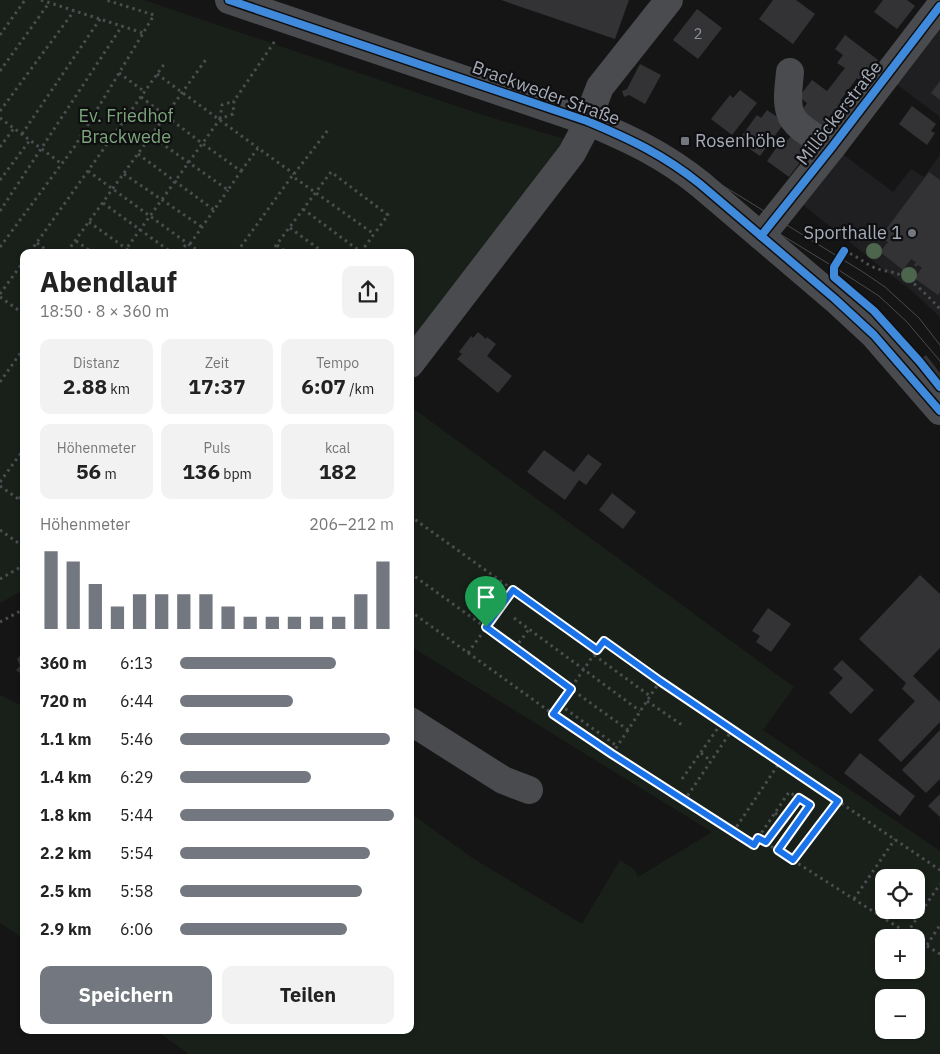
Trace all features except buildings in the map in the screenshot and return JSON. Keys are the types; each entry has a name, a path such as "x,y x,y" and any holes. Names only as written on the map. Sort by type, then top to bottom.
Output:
{"street":[{"name":"Brackweder Straße","path":"229,0 587,121 653,152 682,170 835,299 874,335 940,411"},
{"path":"587,121 600,87 669,0"},
{"name":"Millöckerstraße","path":"761,236 940,6"},
{"path":"790,72 788,97 790,113 797,124 832,147"},
{"name":"Brackweder Straße","path":"414,359 572,153 587,121"},
{"path":"414,724 503,780 529,790"}],"path":[{"path":"0,35 25,0"},
{"path":"41,0 143,33"},
{"path":"0,246 75,146 154,15 106,0"},
{"path":"0,71 49,3"},
{"path":"0,111 74,11"},
{"path":"22,134 100,19"},
{"path":"0,211 122,26"},
{"path":"220,119 234,114 234,101 275,41"},
{"path":"69,249 206,58"},
{"path":"32,249 165,63"},
{"path":"119,73 144,92"},
{"path":"157,74 374,234"},
{"path":"141,97 241,171"},
{"path":"126,249 220,119 222,105 234,101"},
{"path":"0,118 62,164"},
{"path":"0,147 14,128"},
{"path":"239,249 328,130"},
{"path":"150,136 228,190"},
{"path":"0,180 30,140"},
{"path":"183,249 202,227 258,148"},
{"path":"138,154 214,210"},
{"path":"88,171 196,249"},
{"path":"274,249 331,172 388,215 363,249"},
{"path":"124,174 202,227"},
{"path":"103,203 167,249"},
{"path":"303,210 357,249"},
{"path":"89,222 123,249"},
{"path":"290,228 319,249"},
{"path":"76,241 88,249"},
{"path":"37,243 45,249"},
{"path":"277,245 282,249"},
{"path":"842,254 851,253 880,270 896,273 906,278 940,309"},
{"path":"20,267 0,296 20,311"},
{"path":"0,382 20,354"},
{"path":"19,499 0,484 20,454"},
{"path":"414,519 597,650"},
{"path":"0,530 20,544"},
{"path":"0,579 20,567"},
{"path":"414,576 628,730"},
{"path":"468,653 513,590"},
{"path":"0,622 20,611"},
{"path":"414,614 553,714 754,845 789,792 810,805 778,850"},
{"path":"514,618 640,711"},
{"path":"515,648 529,629"},
{"path":"553,714 604,641 660,681 940,870"},
{"path":"594,655 650,696"},
{"path":"612,754 660,681"},
{"path":"647,701 682,725"},
{"path":"560,705 617,746"},
{"path":"682,779 718,728"},
{"path":"684,800 732,730"},
{"path":"701,753 711,761"},
{"path":"733,832 780,762"},
{"path":"766,842 799,798"},
{"path":"793,860 838,801"},
{"path":"775,813 794,828"},
{"path":"758,838 901,929"},
{"path":"854,899 895,839"},
{"path":"910,929 940,884"},
{"path":"940,925 926,945 940,954"}],"shaded area":[{"path":"940,23 940,117 895,83"},
{"path":"841,153 893,192 911,169 924,177 940,155 940,317 911,290 802,204"}],"green space":[{"name":"Ev. Friedhof Brackwede","path":"0,0 144,0 480,114 571,141 414,340 414,249 20,249 20,592 0,603"},
{"path":"414,409 794,687 763,730 940,851 940,1054 189,1054 161,1034 414,1034 414,816 474,859 582,924 620,860 634,869 638,877 712,832 414,648"},
{"path":"0,695 20,705 20,936 0,923"}],"tram line":[{"path":"215,0 592,127 662,162 879,296 907,322 940,361"},
{"path":"242,0 588,116 649,142 678,158 885,287 919,318 940,345"}],"cycle path":[{"path":"229,0 587,121 660,156 700,184 835,299 874,335 940,411"},
{"path":"761,236 940,6"},
{"path":"844,251 834,267 834,277 874,311 940,387"}],"place":[{"name":"Rosenhöhe","path":"685,141"},
{"name":"Sporthalle 1","path":"912,233"}],"route":[{"path":"513,590 597,650 604,641 838,801 793,860 778,850 810,805 799,798 766,842 758,838 754,845 553,714 571,689 486,627 513,590"}]}
